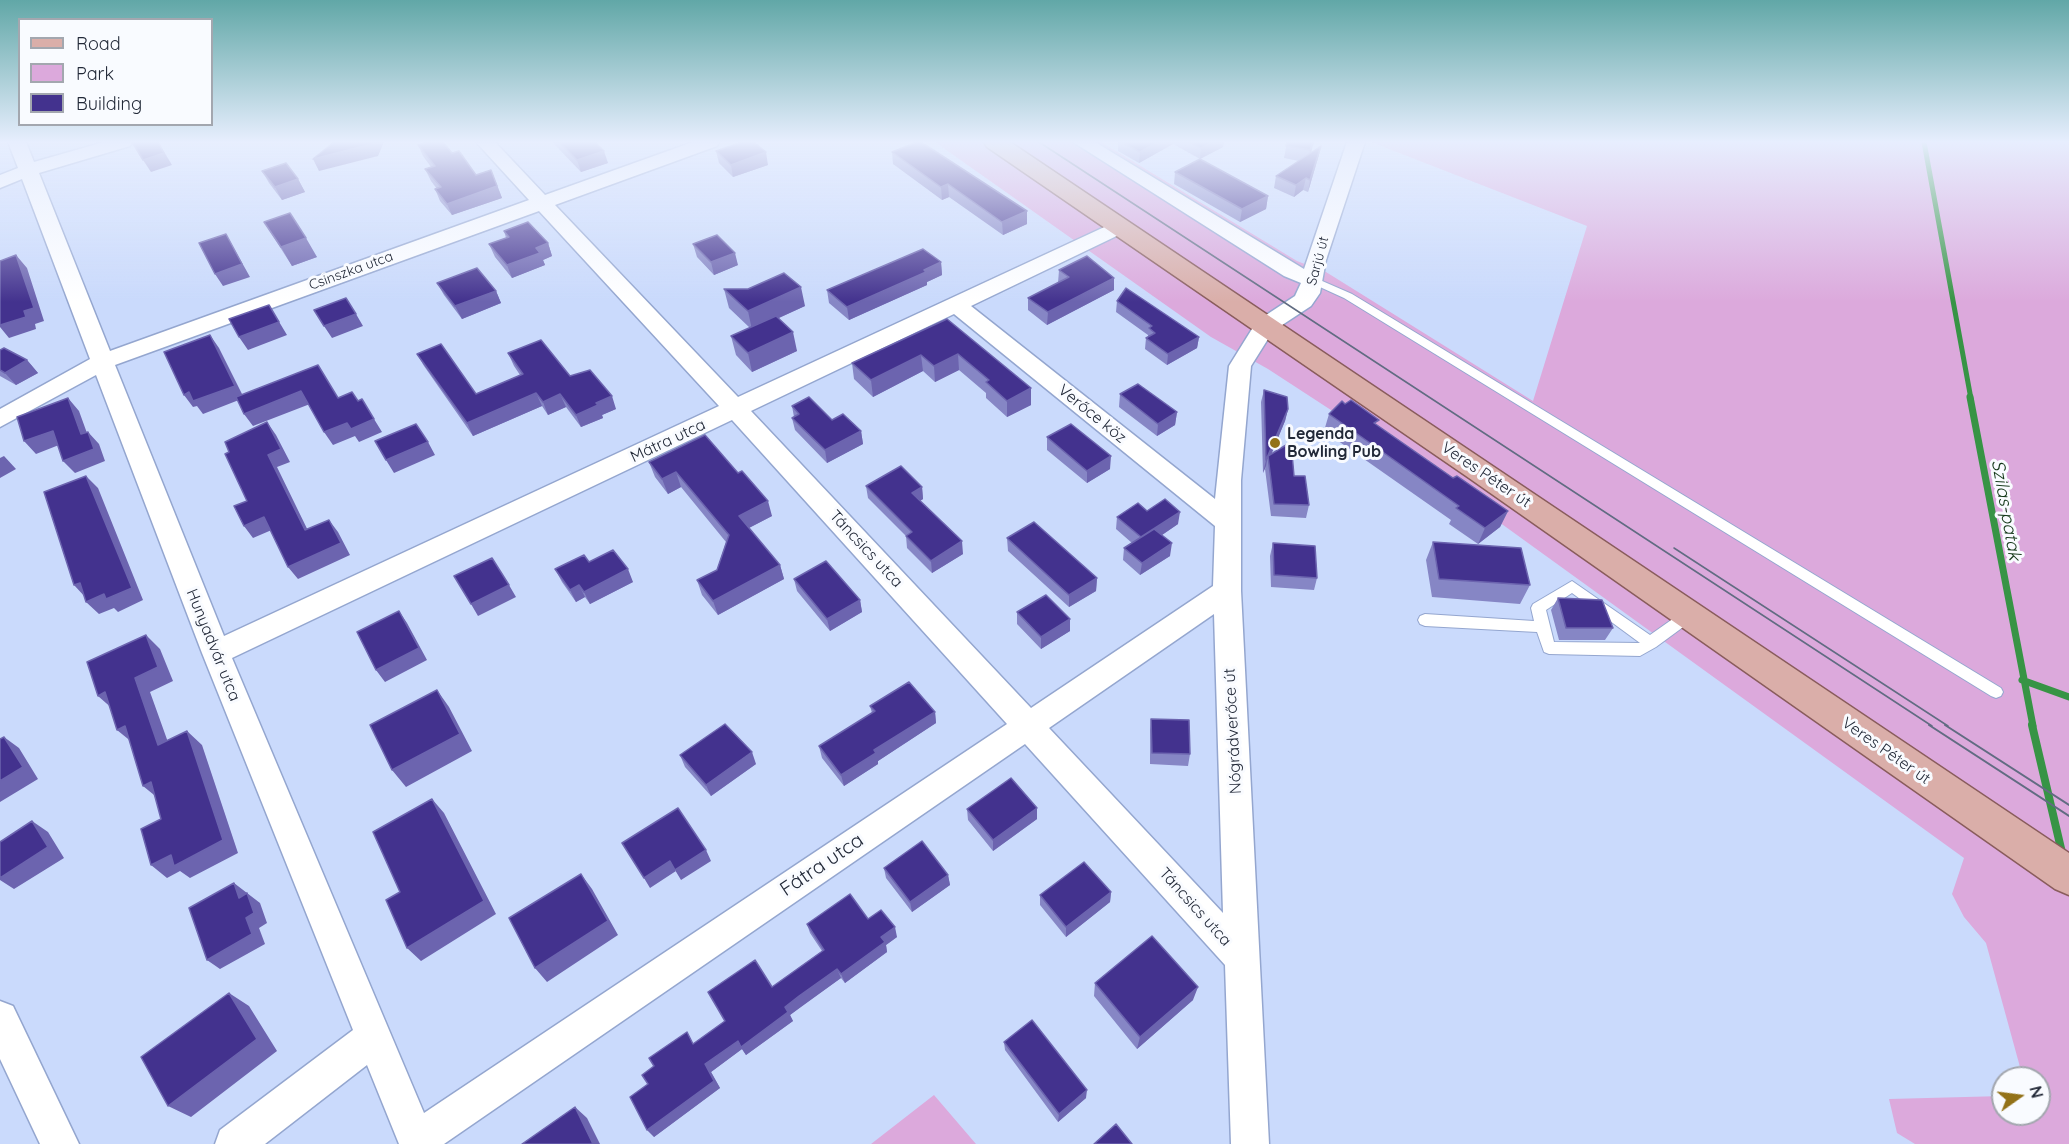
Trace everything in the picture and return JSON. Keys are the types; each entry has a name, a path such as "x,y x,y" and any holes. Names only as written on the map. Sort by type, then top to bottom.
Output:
{"main road":[{"name":"Veres Péter út","path":"1074,195 2069,876"}],"street":[{"name":"Hunyadvár utca","path":"38,195 216,653 418,1142"},
{"name":"Táncsics utca","path":"534,195 736,409 1244,960"},
{"name":"Csinszka utca","path":"0,419 103,361 559,195"},
{"path":"1173,195 1291,272 1313,280"},
{"name":"Sarjú út","path":"1265,326 1303,302 1313,280 1316,260 1338,195"},
{"name":"Mátra utca","path":"216,653 957,306 1120,227"},
{"name":"Verőce köz","path":"957,306 1227,522"},
{"name":"Nógrádverőce út","path":"1250,1144 1227,591 1227,522 1228,480 1240,366 1265,326"},
{"name":"Fátra utca","path":"418,1142 1227,591"},
{"path":"0,1019 60,1144"},
{"path":"234,1144 374,1037"}],"lane":[{"path":"1313,280 1348,296 1996,692"},
{"path":"1652,643 1572,586 1538,608 1549,648 1640,650 1652,643 1689,615"},
{"path":"1425,620 1543,627"}],"green space":[{"path":"1011,195 1189,195 1297,261 1326,272 1533,401 1587,226 1508,195 2069,195 2069,1144 1915,1144 1897,1133 1889,1099 1991,1096 1991,1126 2051,1126 2051,1066 2020,1066 1986,943 1964,917 1952,894 1964,858 1463,496 1268,369 1211,337"},
{"path":"934,1095 976,1144 871,1144"}],"building":[{"path":"440,195 471,195 447,204"},
{"path":"964,195 1003,195 1027,211 1002,222"},
{"path":"1217,195 1268,196 1242,209"},
{"path":"290,213 306,238 281,247 264,222"},
{"path":"528,222 548,243 536,248 540,253 507,265 489,244 509,237 504,231"},
{"path":"226,234 242,264 215,274 199,243"},
{"path":"717,235 735,253 711,262 693,244"},
{"path":"923,249 941,262 924,270 926,272 847,307 827,290"},
{"path":"16,255 34,308 24,311 26,317 0,325 0,261"},
{"path":"1087,256 1114,278 1048,312 1028,298 1069,277 1059,270"},
{"path":"477,268 496,291 455,306 437,283"},
{"path":"784,273 801,287 748,311 724,289 748,289"},
{"path":"1126,288 1199,337 1168,354 1146,338 1155,333 1149,328 1152,326 1117,301"},
{"path":"346,298 356,314 324,326 314,310"},
{"path":"269,305 279,322 239,337 229,319"},
{"path":"776,316 793,332 748,353 731,336"},
{"path":"947,319 1031,388 1007,401 986,382 989,380 958,354 934,366 921,355 871,380 852,363"},
{"path":"210,335 235,386 193,401 189,392 184,395 164,352"},
{"path":"541,340 570,376 590,370 612,396 576,415 560,394 543,402 536,393 467,423 417,354 441,344 476,394 523,374 508,353"},
{"path":"4,348 27,360 5,373 0,370 0,350"},
{"path":"318,365 338,398 352,392 358,401 362,399 374,419 351,429 347,423 324,432 301,391 244,414 236,397"},
{"path":"1138,384 1177,412 1158,424 1120,394"},
{"path":"1264,390 1287,397 1288,409 1266,460"},
{"path":"809,397 832,420 843,414 861,431 825,450 792,418 799,414 792,406"},
{"path":"68,398 81,434 88,432 94,449 63,461 53,431 24,441 17,417"},
{"path":"1351,400 1379,420 1374,423 1453,478 1457,476 1508,511 1485,528 1456,508 1459,506 1329,414 1342,401 1345,404"},
{"path":"267,422 281,449 268,455 305,530 329,520 341,543 288,567 264,517 244,526 234,506 247,501 225,454 229,452 225,442"},
{"path":"416,424 428,442 386,460 375,441"},
{"path":"1071,424 1111,456 1087,471 1047,437"},
{"path":"705,435 738,473 742,471 768,501 739,516 780,565 713,601 697,580 717,570 729,535 676,472 662,479 649,462"},
{"path":"1291,442 1294,476 1305,476 1309,505 1274,504 1268,456"},
{"path":"901,466 922,487 912,493 962,541 931,561 906,536 912,532 866,486"},
{"path":"86,476 132,588 106,599 104,594 86,602 80,583 74,585 44,492"},
{"path":"1165,499 1180,512 1141,537 1117,517 1138,503 1147,511"},
{"path":"1034,522 1097,578 1069,595 1007,538"},
{"path":"1154,529 1172,543 1142,563 1124,548"},
{"path":"1433,542 1521,548 1530,585 1439,579"},
{"path":"1273,543 1315,546 1317,578 1274,575"},
{"path":"613,550 628,569 584,592 579,585 570,590 555,569 584,555 589,562"},
{"path":"492,558 509,585 471,604 454,576"},
{"path":"826,561 860,600 827,619 794,579"},
{"path":"1046,595 1070,619 1041,637 1017,612"},
{"path":"1558,598 1602,600 1613,628 1566,628"},
{"path":"399,611 419,648 376,670 357,632"},
{"path":"146,635 158,667 135,678 158,745 187,731 223,840 174,866 171,855 151,865 141,829 161,819 151,782 143,786 125,726 117,730 105,692 98,696 87,662"},
{"path":"909,682 935,712 874,750 876,753 841,775 819,746 875,711 870,706"},
{"path":"437,690 460,734 392,770 370,725"},
{"path":"1151,719 1189,720 1190,754 1152,753"},
{"path":"725,724 752,752 706,785 680,755"},
{"path":"4,737 23,767 0,781 0,739"},
{"path":"1011,778 1037,808 993,840 967,809"},
{"path":"432,799 484,901 407,948 386,900 400,892 373,832"},
{"path":"678,808 706,850 675,870 670,861 644,878 622,843"},
{"path":"32,821 48,847 0,878 0,842"},
{"path":"922,841 948,875 910,902 884,868"},
{"path":"1084,862 1111,892 1066,927 1040,895"},
{"path":"581,874 608,921 535,968 509,918"},
{"path":"234,883 239,898 247,893 254,913 246,918 252,934 207,960 189,908"},
{"path":"850,894 868,919 881,910 895,927 881,937 885,942 841,974 837,969 799,996 785,1007 788,1012 741,1047 738,1041 705,1064 714,1081 647,1130 630,1097 648,1084 642,1075 654,1066 649,1058 687,1032 693,1044 725,1021 708,992 755,960 772,987 824,950 807,924"},
{"path":"1152,936 1198,987 1140,1037 1095,983"},
{"path":"229,993 257,1039 168,1106 141,1057"},
{"path":"1032,1020 1087,1090 1059,1114 1004,1042"},
{"path":"575,1107 593,1144 522,1144"},
{"path":"1116,1124 1132,1144 1094,1144"}],"waterway":[{"name":"Szilas-patak","path":"1934,195 1971,399"},
{"name":"Szilas-patak","path":"1970,397 2024,681"},
{"path":"2024,681 2069,697"},
{"name":"Szilas-patak","path":"2024,681 2033,726"},
{"name":"Szilas-patak","path":"2032,725 2063,857"}],"tram line":[{"path":"1121,195 1932,726"},
{"path":"1674,548 1948,726"},
{"path":"1929,725 2069,816"},
{"path":"1945,725 2069,805"}],"place":[{"name":"Legenda Bowling Pub","path":"1275,443"}]}
